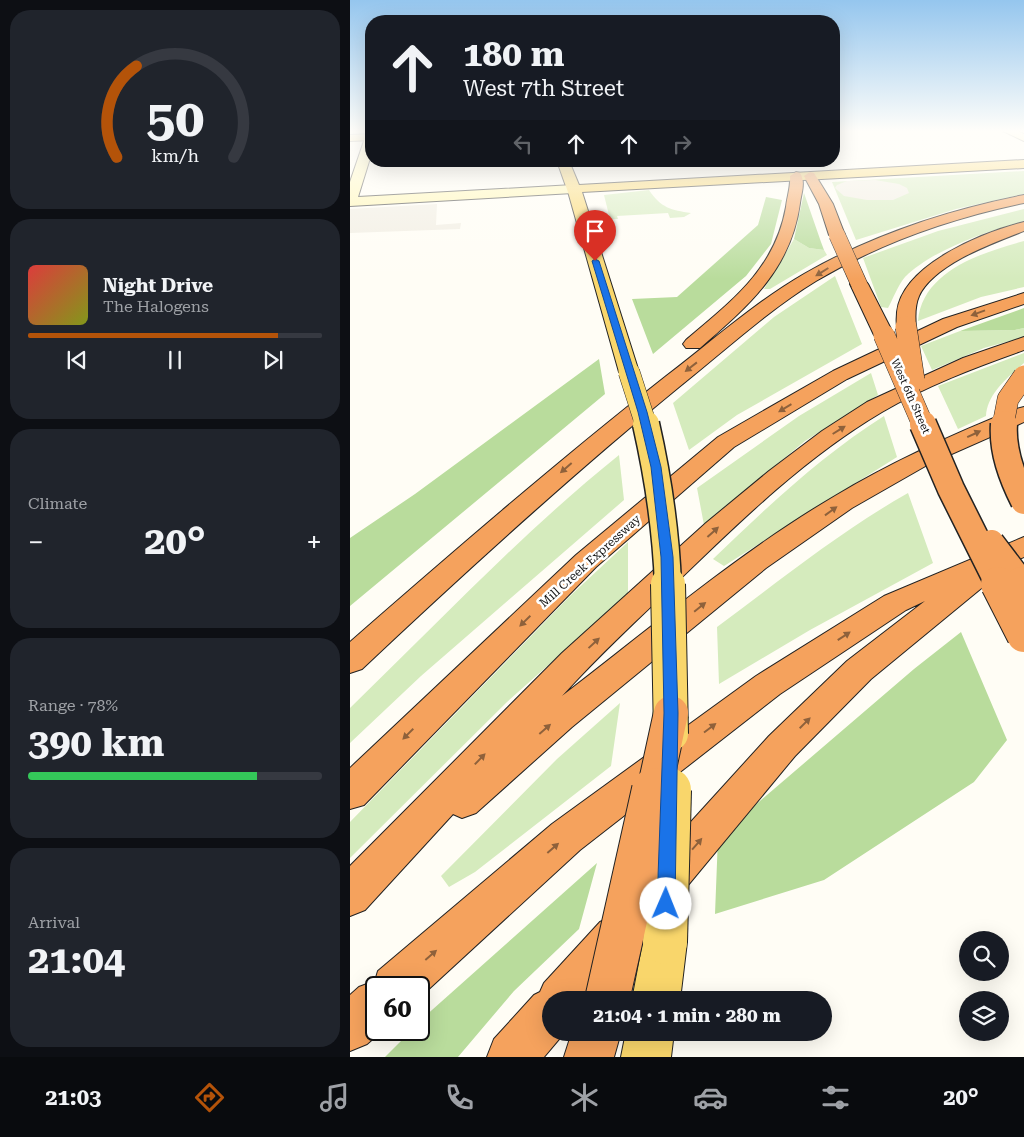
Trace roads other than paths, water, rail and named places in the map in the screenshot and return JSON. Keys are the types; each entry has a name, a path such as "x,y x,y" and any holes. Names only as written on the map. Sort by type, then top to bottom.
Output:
{"highway":[{"path":"603,436 658,376 747,295 774,263 787,233 797,180"},
{"name":"West 6th Street","path":"805,180 826,204 837,235 884,335 951,489 1024,635"},
{"path":"350,661 603,436 784,297 827,268 898,237 965,212 1024,198"},
{"path":"898,237 1024,206"},
{"path":"922,422 912,372 906,327 910,297 923,278 946,263 994,237 1024,226"},
{"path":"946,263 990,244 1024,235"},
{"name":"Mill Creek Expressway","path":"350,793 586,561 726,442 840,375 950,323 1024,298"},
{"path":"350,898 574,662 716,529 778,476 830,436 876,407 970,362 1024,343"},
{"path":"1024,376 1007,401 1004,438 1007,461 1024,501"},
{"path":"350,898 559,717 756,562 843,502 920,459 1024,414"},
{"path":"951,489 1024,586"},
{"path":"409,976 566,837 768,685 895,603 1017,549"},
{"path":"570,991 796,732 859,670 1017,549"},
{"path":"609,991 671,713"},
{"path":"350,1027 365,1014"},
{"path":"512,1057 542,1022"},
{"path":"589,1057 594,1041"}],"main road":[{"path":"570,180 642,412 657,476 667,557 671,713 664,991"},
{"path":"573,189 675,180"},
{"path":"657,991 665,942"},
{"path":"646,1057 649,1041"},
{"path":"663,1041 663,1057"}],"street":[{"path":"357,180 350,202 573,189"}]}
